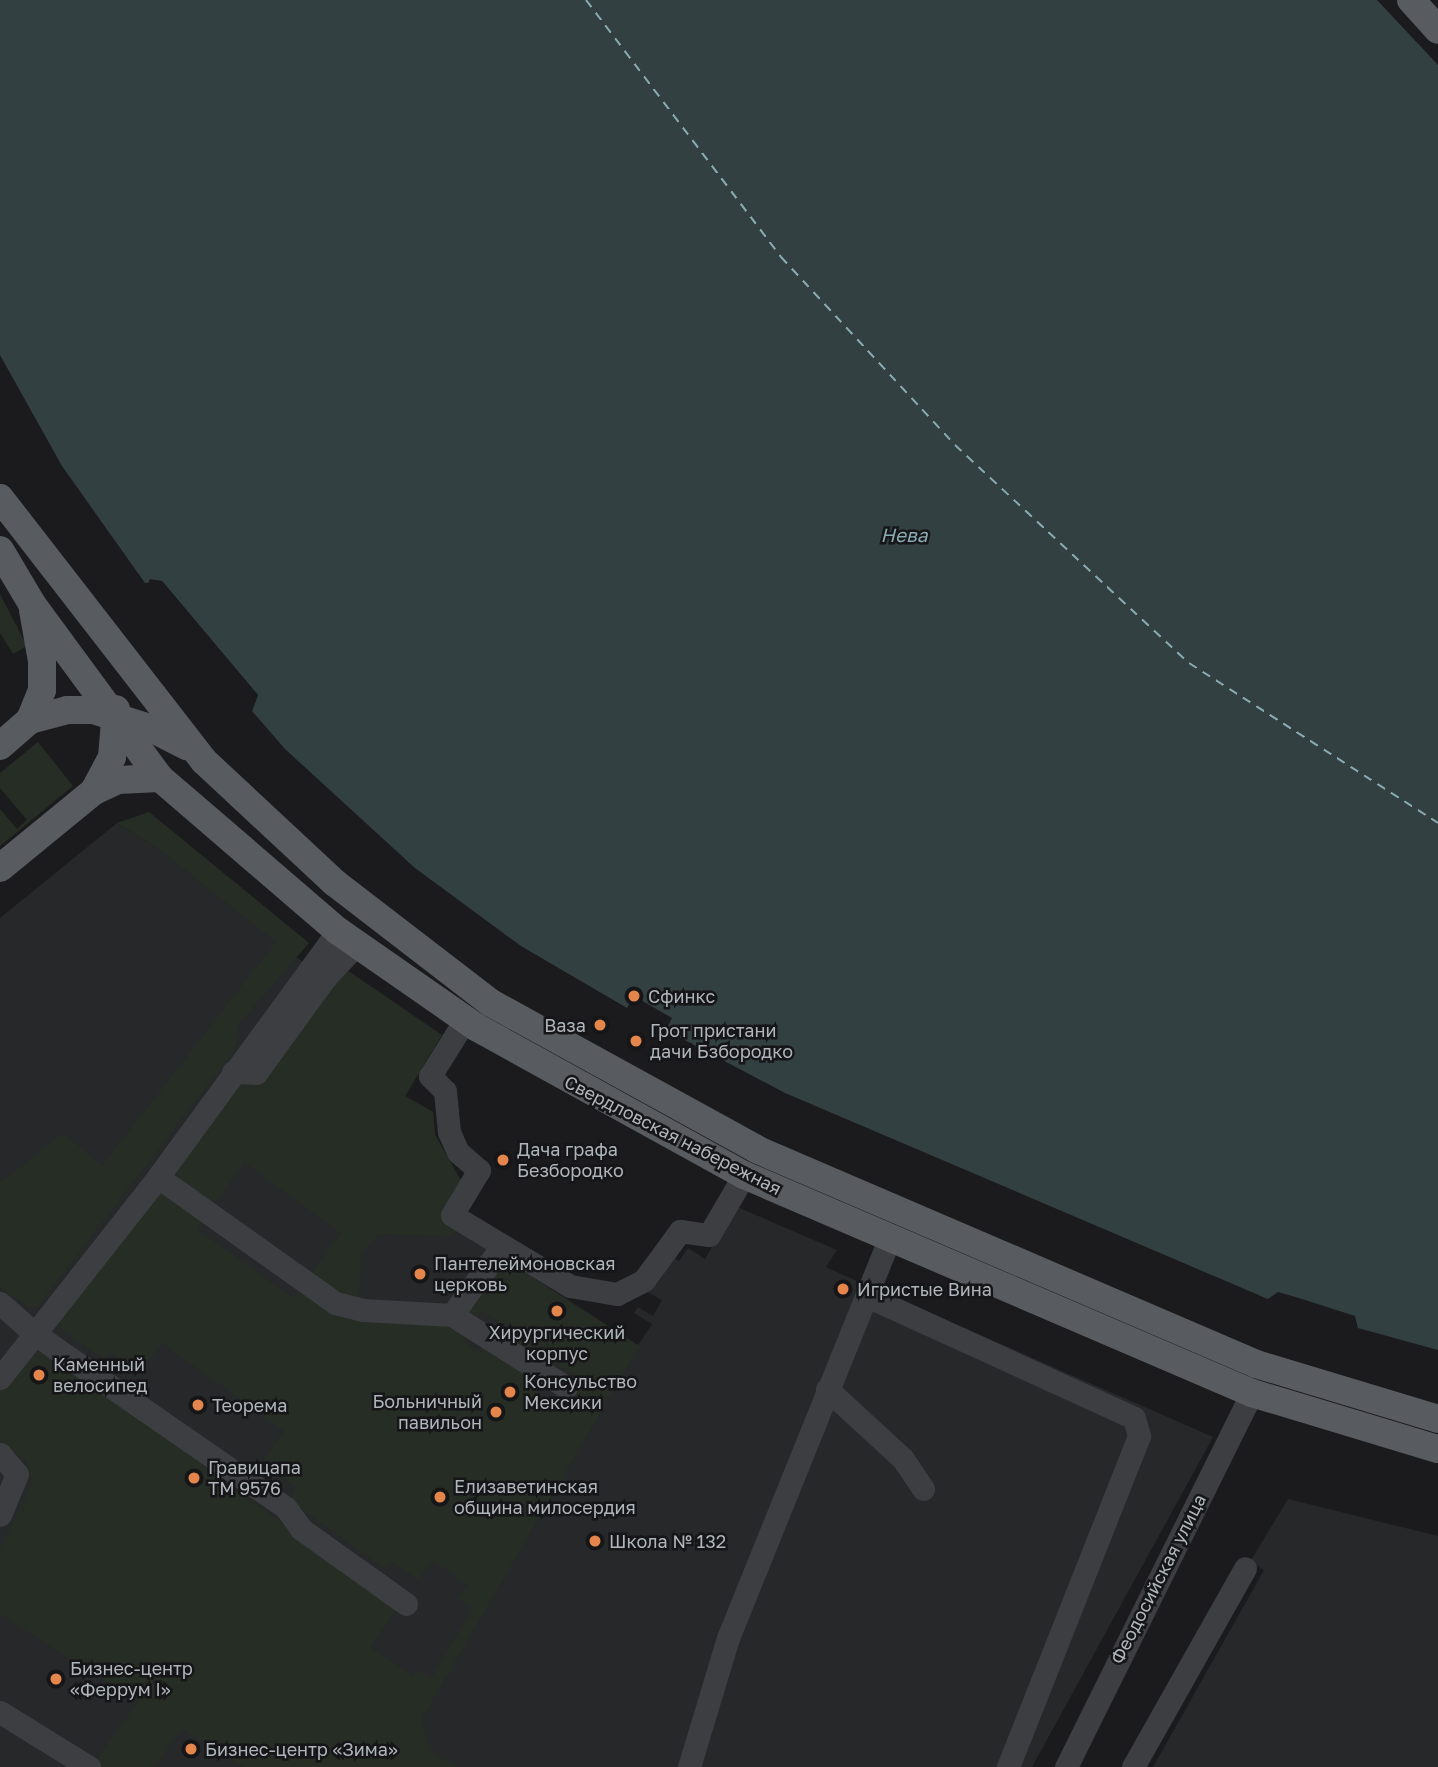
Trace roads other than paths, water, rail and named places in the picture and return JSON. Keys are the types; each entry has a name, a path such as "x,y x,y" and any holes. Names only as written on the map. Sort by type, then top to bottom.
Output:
{"main road":[{"path":"1411,0 1438,30"},
{"name":"Свердловская набережная","path":"0,498 90,620 195,750 335,883 491,1003 758,1150 1256,1364 1438,1419"},
{"name":"Свердловская набережная","path":"0,550 32,604 160,778 347,938 466,1020 602,1100 744,1175 1252,1393 1438,1449"},
{"path":"30,720 43,678 32,604"},
{"name":"Свердловская набережная","path":"90,620 107,661 117,717"},
{"path":"0,746 30,720 67,710 93,710 117,717 112,757 94,791"},
{"name":"Свердловская набережная","path":"117,717 195,750"},
{"path":"0,868 94,791 118,780 160,778"}],"street":[{"path":"0,1378 158,1177 233,1072 347,938"},
{"path":"466,1020 429,1076 445,1091 449,1132 458,1152 479,1170 452,1215 501,1247 570,1286 617,1294 644,1280 680,1231 709,1235 744,1175"},
{"path":"158,1177 335,1303 363,1310 452,1315 566,1387"},
{"path":"689,1767 728,1638 827,1389 869,1297 890,1238"},
{"path":"452,1315 501,1247"},
{"path":"869,1297 1133,1418 1139,1436 1008,1767"},
{"path":"0,1303 35,1334 286,1508 301,1529 406,1604"},
{"path":"827,1389 903,1459 923,1489"},
{"name":"Феодосийская улица","path":"1066,1767 1252,1393"},
{"path":"0,1454 17,1474 0,1515"},
{"path":"1133,1767 1245,1568"},
{"path":"0,1712 89,1767"}],"water":[{"name":"Нева","path":"0,0 1377,0 1438,65 1438,1350 1358,1328 1355,1316 1302,1299 1278,1292 1268,1299 785,1093 666,1030 672,1018 634,996 627,1008 521,946 415,868 285,749 252,711 258,695 162,581 145,583 62,466 0,355"}],"place":[{"name":"Сфинкс","path":"634,996"},
{"name":"Ваза","path":"600,1025"},
{"name":"Грот пристани дачи Бзбородко","path":"636,1041"},
{"name":"Дача графа Безбородко","path":"503,1160"},
{"name":"Пантелеймоновская церковь","path":"420,1274"},
{"name":"Игристые Вина","path":"843,1289"},
{"name":"Хирургический корпус","path":"557,1311"},
{"name":"Каменный велосипед","path":"39,1375"},
{"name":"Консульство Мексики","path":"510,1392"},
{"name":"Теорема","path":"198,1405"},
{"name":"Больничный павильон","path":"496,1412"},
{"name":"Гравицапа ТМ 9576","path":"194,1478"},
{"name":"Елизаветинская община милосердия","path":"440,1497"},
{"name":"Школа № 132","path":"595,1541"},
{"name":"Бизнес-центр «Феррум I»","path":"56,1679"},
{"name":"Бизнес-центр «Зима»","path":"191,1749"}]}
